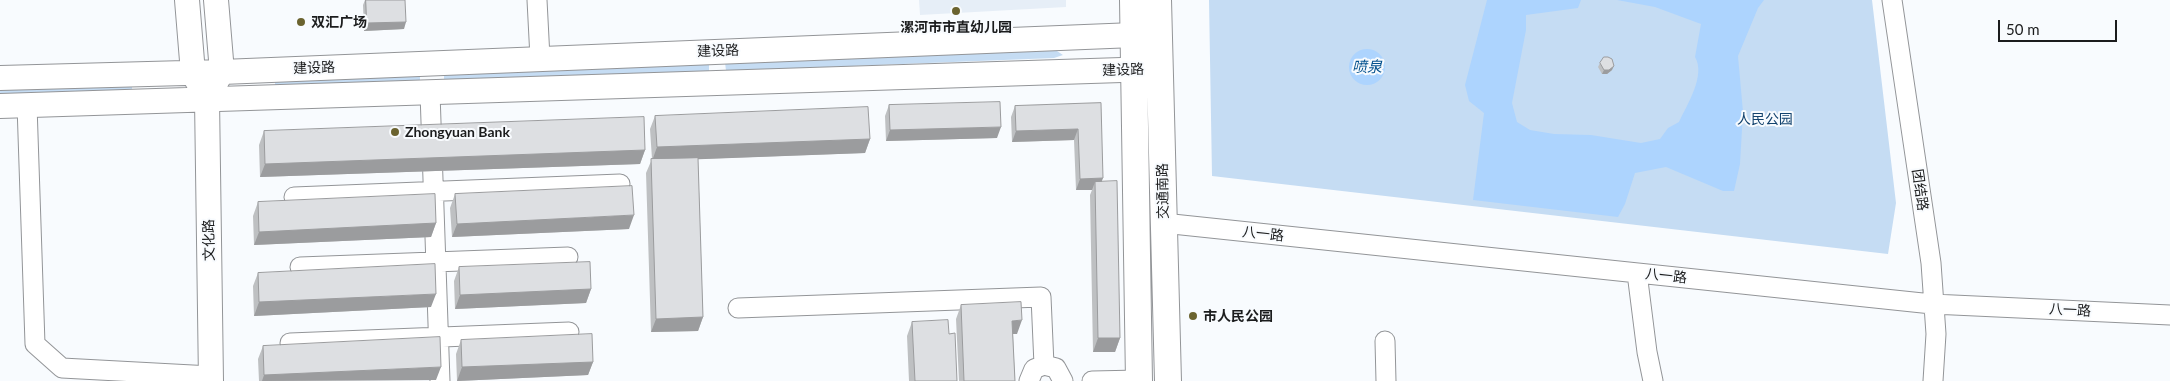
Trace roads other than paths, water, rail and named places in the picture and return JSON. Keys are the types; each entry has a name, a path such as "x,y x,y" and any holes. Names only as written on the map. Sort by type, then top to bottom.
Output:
{"main road":[{"name":"交通南路","path":"1133,0 1134,35 1147,69 1163,223 1168,380"},
{"name":"交通南路","path":"1139,380 1147,69 1158,0"},
{"path":"1139,380 1168,380"}],"street":[{"name":"文化路","path":"187,0 193,73 207,99 211,378"},
{"path":"216,0 222,72"},
{"path":"537,0 540,58"},
{"name":"团结路","path":"1892,0 1931,263 1932,304 1936,334 1933,381"},
{"name":"建设路","path":"0,78 222,72 1134,35"},
{"path":"717,51 717,83"},
{"path":"429,64 440,381"},
{"name":"建设路","path":"0,106 1147,69"},
{"name":"文化路","path":"207,99 222,72"},
{"path":"27,105 34,344 62,368 211,378"},
{"path":"294,197 620,184"},
{"name":"八一路","path":"1163,223 1932,304 2170,315"},
{"path":"300,267 568,257"},
{"path":"1637,273 1647,352 1654,381"},
{"path":"738,308 1041,297 1044,365"},
{"path":"290,343 569,332"},
{"path":"1385,341 1386,381"},
{"path":"1029,381 1034,369 1044,365 1056,368 1063,381"},
{"path":"1092,381 1139,380"}],"water":[{"path":"1487,0 1581,0 1578,8 1526,15 1526,30 1512,103 1517,122 1530,130 1554,134 1591,135 1641,143 1660,139 1668,128 1679,122 1697,81 1698,64 1695,57 1701,24 1655,7 1617,0 1764,0 1758,8 1738,56 1743,112 1740,164 1734,191 1723,191 1666,167 1635,173 1625,204 1618,217 1473,200 1484,113 1469,101 1465,85"},
{"name":"喷泉","path":"1367,49 1374,50 1380,54 1384,60 1384,74 1380,80 1374,84 1367,85 1360,84 1354,80 1350,74 1349,67 1350,60 1354,54 1360,50"}],"place":[{"name":"漯河市市直幼儿园","path":"956,11"},
{"name":"双汇广场","path":"301,22"},
{"name":"Zhongyuan Bank","path":"395,132"},
{"name":"市人民公园","path":"1193,316"}],"park label":[{"name":"人民公园","path":"1765,119"}]}
